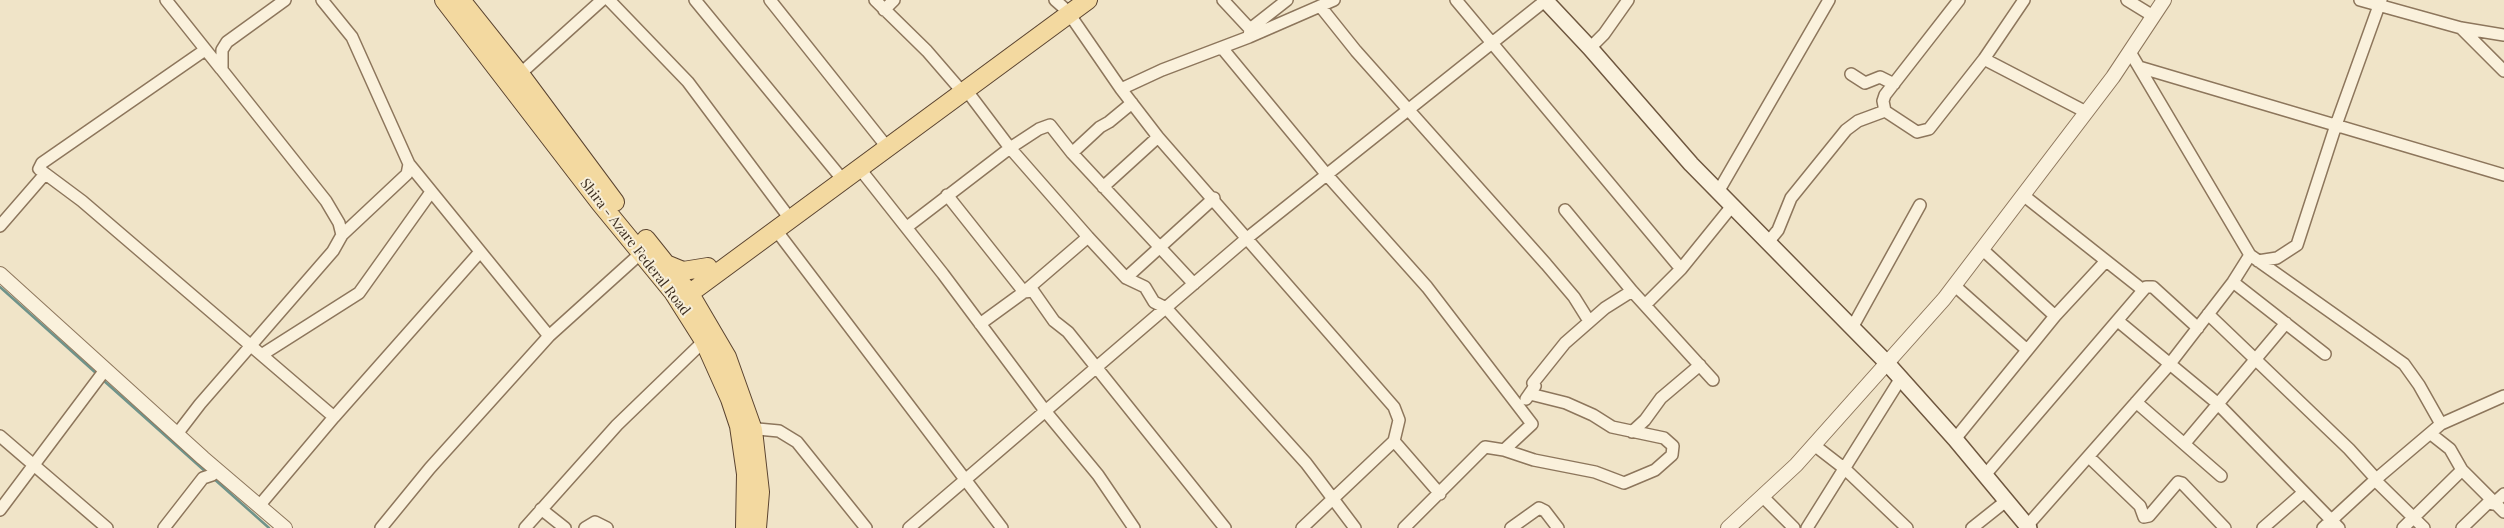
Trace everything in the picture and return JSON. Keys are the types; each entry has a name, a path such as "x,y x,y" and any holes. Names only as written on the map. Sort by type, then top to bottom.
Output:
{"main road":[{"name":"Shira - Azare Federal Road","path":"444,0 520,74 610,196 666,264 746,428 745,528"},
{"name":"Shira - Azare Federal Road","path":"461,0 472,26 641,253 706,318 727,357 746,428 760,492 757,528"},
{"path":"666,264 683,271 712,270 776,230 860,169 1066,6 1088,0"},
{"path":"1545,0 1590,48 1691,164 1853,326 1901,378 2028,527"},
{"path":"681,293 785,212 883,142 962,90"},
{"path":"706,318 712,270"}],"street":[{"path":"166,0 326,201 339,223 342,235"},
{"path":"222,70 222,50 227,42 285,0"},
{"path":"322,0 352,37 409,164 549,336"},
{"path":"520,74 602,0"},
{"path":"609,0 688,82 785,212"},
{"path":"695,0 838,174"},
{"path":"770,0 883,142"},
{"path":"875,0 927,51 1088,237 1126,278 1145,286 1154,302 1166,308 1306,463 1355,528"},
{"path":"884,10 894,0"},
{"path":"1222,0 1250,33"},
{"path":"1250,33 1287,0"},
{"path":"1121,89 1162,70 1222,48 1250,33 1334,0"},
{"path":"1456,0 1681,269"},
{"path":"909,528 1246,239 1545,0"},
{"path":"1590,48 1604,34 1628,0"},
{"path":"1718,192 1829,0"},
{"path":"1959,0 1885,94 1883,101 1886,111 1917,132 1929,129 1984,59 2024,0"},
{"path":"2127,0 2153,16"},
{"path":"1728,528 1763,497 1814,445 1955,286 2130,52 2164,0"},
{"path":"2360,0 2380,3 2461,28 2504,35"},
{"path":"2028,527 2169,365 2233,282 2254,258 2277,258 2297,245 2336,125 2380,3"},
{"path":"1066,6 1121,89 1158,137 1214,198 1246,239 1394,407 1398,420 1394,441 1333,501 1302,528"},
{"path":"1320,6 1356,51 1546,264 1574,297 1589,321"},
{"path":"2461,28 2504,71"},
{"path":"1222,48 1326,174 1427,287 1519,405 1532,424 1504,450"},
{"path":"205,50 42,163 39,168 82,200 252,344 334,417"},
{"path":"2130,52 2254,258 2404,364 2419,385 2441,424"},
{"path":"1984,59 2086,112"},
{"path":"2139,67 2504,175"},
{"path":"1851,74 1865,83 1880,77 1894,84"},
{"path":"1072,152 1100,127 1132,103"},
{"path":"1768,241 1778,230 1791,198 1846,130 1858,121 1886,111"},
{"path":"907,227 1010,148 1039,129 1050,125 1103,187 1194,284"},
{"path":"1103,187 1158,137"},
{"path":"177,434 200,404 334,251 342,235 406,174 409,164"},
{"path":"860,169 907,227 1046,412 1098,475 1134,528"},
{"path":"0,226 45,174"},
{"path":"262,354 359,293 431,192"},
{"path":"947,195 1024,292"},
{"path":"2023,195 2105,262 2143,290"},
{"path":"1126,278 1214,198"},
{"path":"1853,326 1920,205"},
{"path":"1644,305 1681,269 1732,206"},
{"path":"1565,210 1644,305 1713,380"},
{"path":"776,230 1002,528"},
{"path":"980,324 1024,292 1088,237"},
{"path":"1983,250 2055,316"},
{"path":"259,506 334,417 480,252"},
{"path":"381,528 430,468 549,336 641,253"},
{"path":"1955,440 2055,316 2105,262"},
{"path":"0,274 101,375 177,434 210,474 259,506 285,528"},
{"path":"2233,282 2324,354"},
{"path":"1985,475 2149,285 2198,328"},
{"path":"1955,286 2027,350"},
{"path":"1024,292 1033,291 1054,321 1068,332 1225,528"},
{"path":"1519,405 1525,402 1535,386 1533,383 1565,343 1589,321 1632,291"},
{"path":"2208,314 2349,449 2412,518 2424,528"},
{"path":"2118,321 2217,403 2303,493 2331,526 2376,480 2441,424 2502,401"},
{"path":"2185,444 2217,403 2257,361 2286,324"},
{"path":"525,528 617,425 704,341"},
{"path":"1632,432 1645,420 1661,398 1700,365"},
{"path":"0,510 35,466 101,375"},
{"path":"1807,528 1901,378"},
{"path":"1404,528 1485,448 1504,450 1534,460 1595,472 1624,483 1655,470 1672,455 1673,446 1664,438 1612,427 1594,415 1566,403 1530,394"},
{"path":"2136,402 2221,476"},
{"path":"746,428 779,431 797,442 866,528"},
{"path":"2431,434 2450,449 2462,470 2504,512"},
{"path":"0,436 107,528"},
{"path":"1394,441 1440,494"},
{"path":"1814,445 1845,469 1907,528"},
{"path":"2089,457 2140,506 2144,517 2148,516 2178,482 2182,483 2225,528"},
{"path":"2403,528 2462,470"},
{"path":"164,528 210,474"},
{"path":"2263,528 2303,493"},
{"path":"2462,528 2504,494"},
{"path":"1763,497 1794,528"},
{"path":"1972,528 2006,501"},
{"path":"1511,528 1539,508 1544,511 1558,528"},
{"path":"541,509 565,528"},
{"path":"585,528 596,522 607,528"}],"waterway":[{"path":"0,287 97,374"},
{"path":"103,380 207,473"},
{"path":"213,478 269,528"}]}
